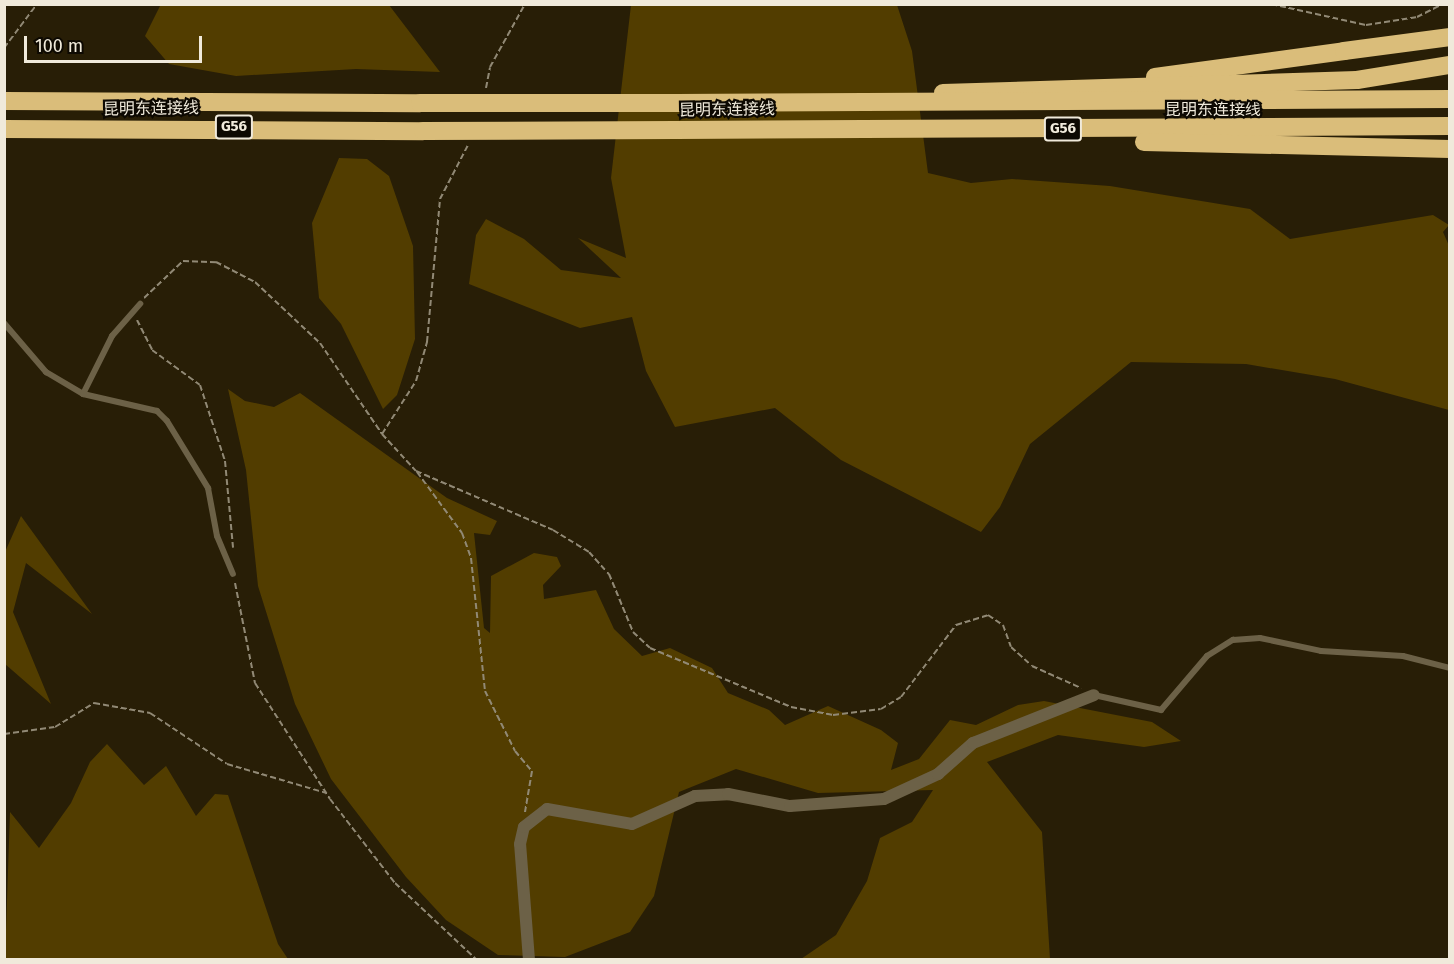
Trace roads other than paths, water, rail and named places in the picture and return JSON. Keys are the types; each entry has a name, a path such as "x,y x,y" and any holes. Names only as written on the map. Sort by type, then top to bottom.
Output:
{"highway":[{"path":"1093,87 1449,37"},
{"path":"797,103 1093,87 1357,80 1449,64"},
{"name":"昆明东连接线","path":"4,101 797,103 1449,99"},
{"name":"昆明东连接线","path":"4,129 423,131 1449,126"},
{"path":"900,129 1045,140 1449,149"}],"street":[{"path":"529,960 520,844 524,827 547,809 632,824 695,796 728,794 790,806 884,799 939,774 973,743 1094,694"}],"lane":[{"path":"82,394 112,336 140,304"},
{"path":"4,323 46,372 82,394 157,411 167,421 208,488 217,536 234,574"},
{"path":"1094,694 1161,710 1207,656 1233,640 1260,638 1321,651 1403,656 1449,668"}]}
